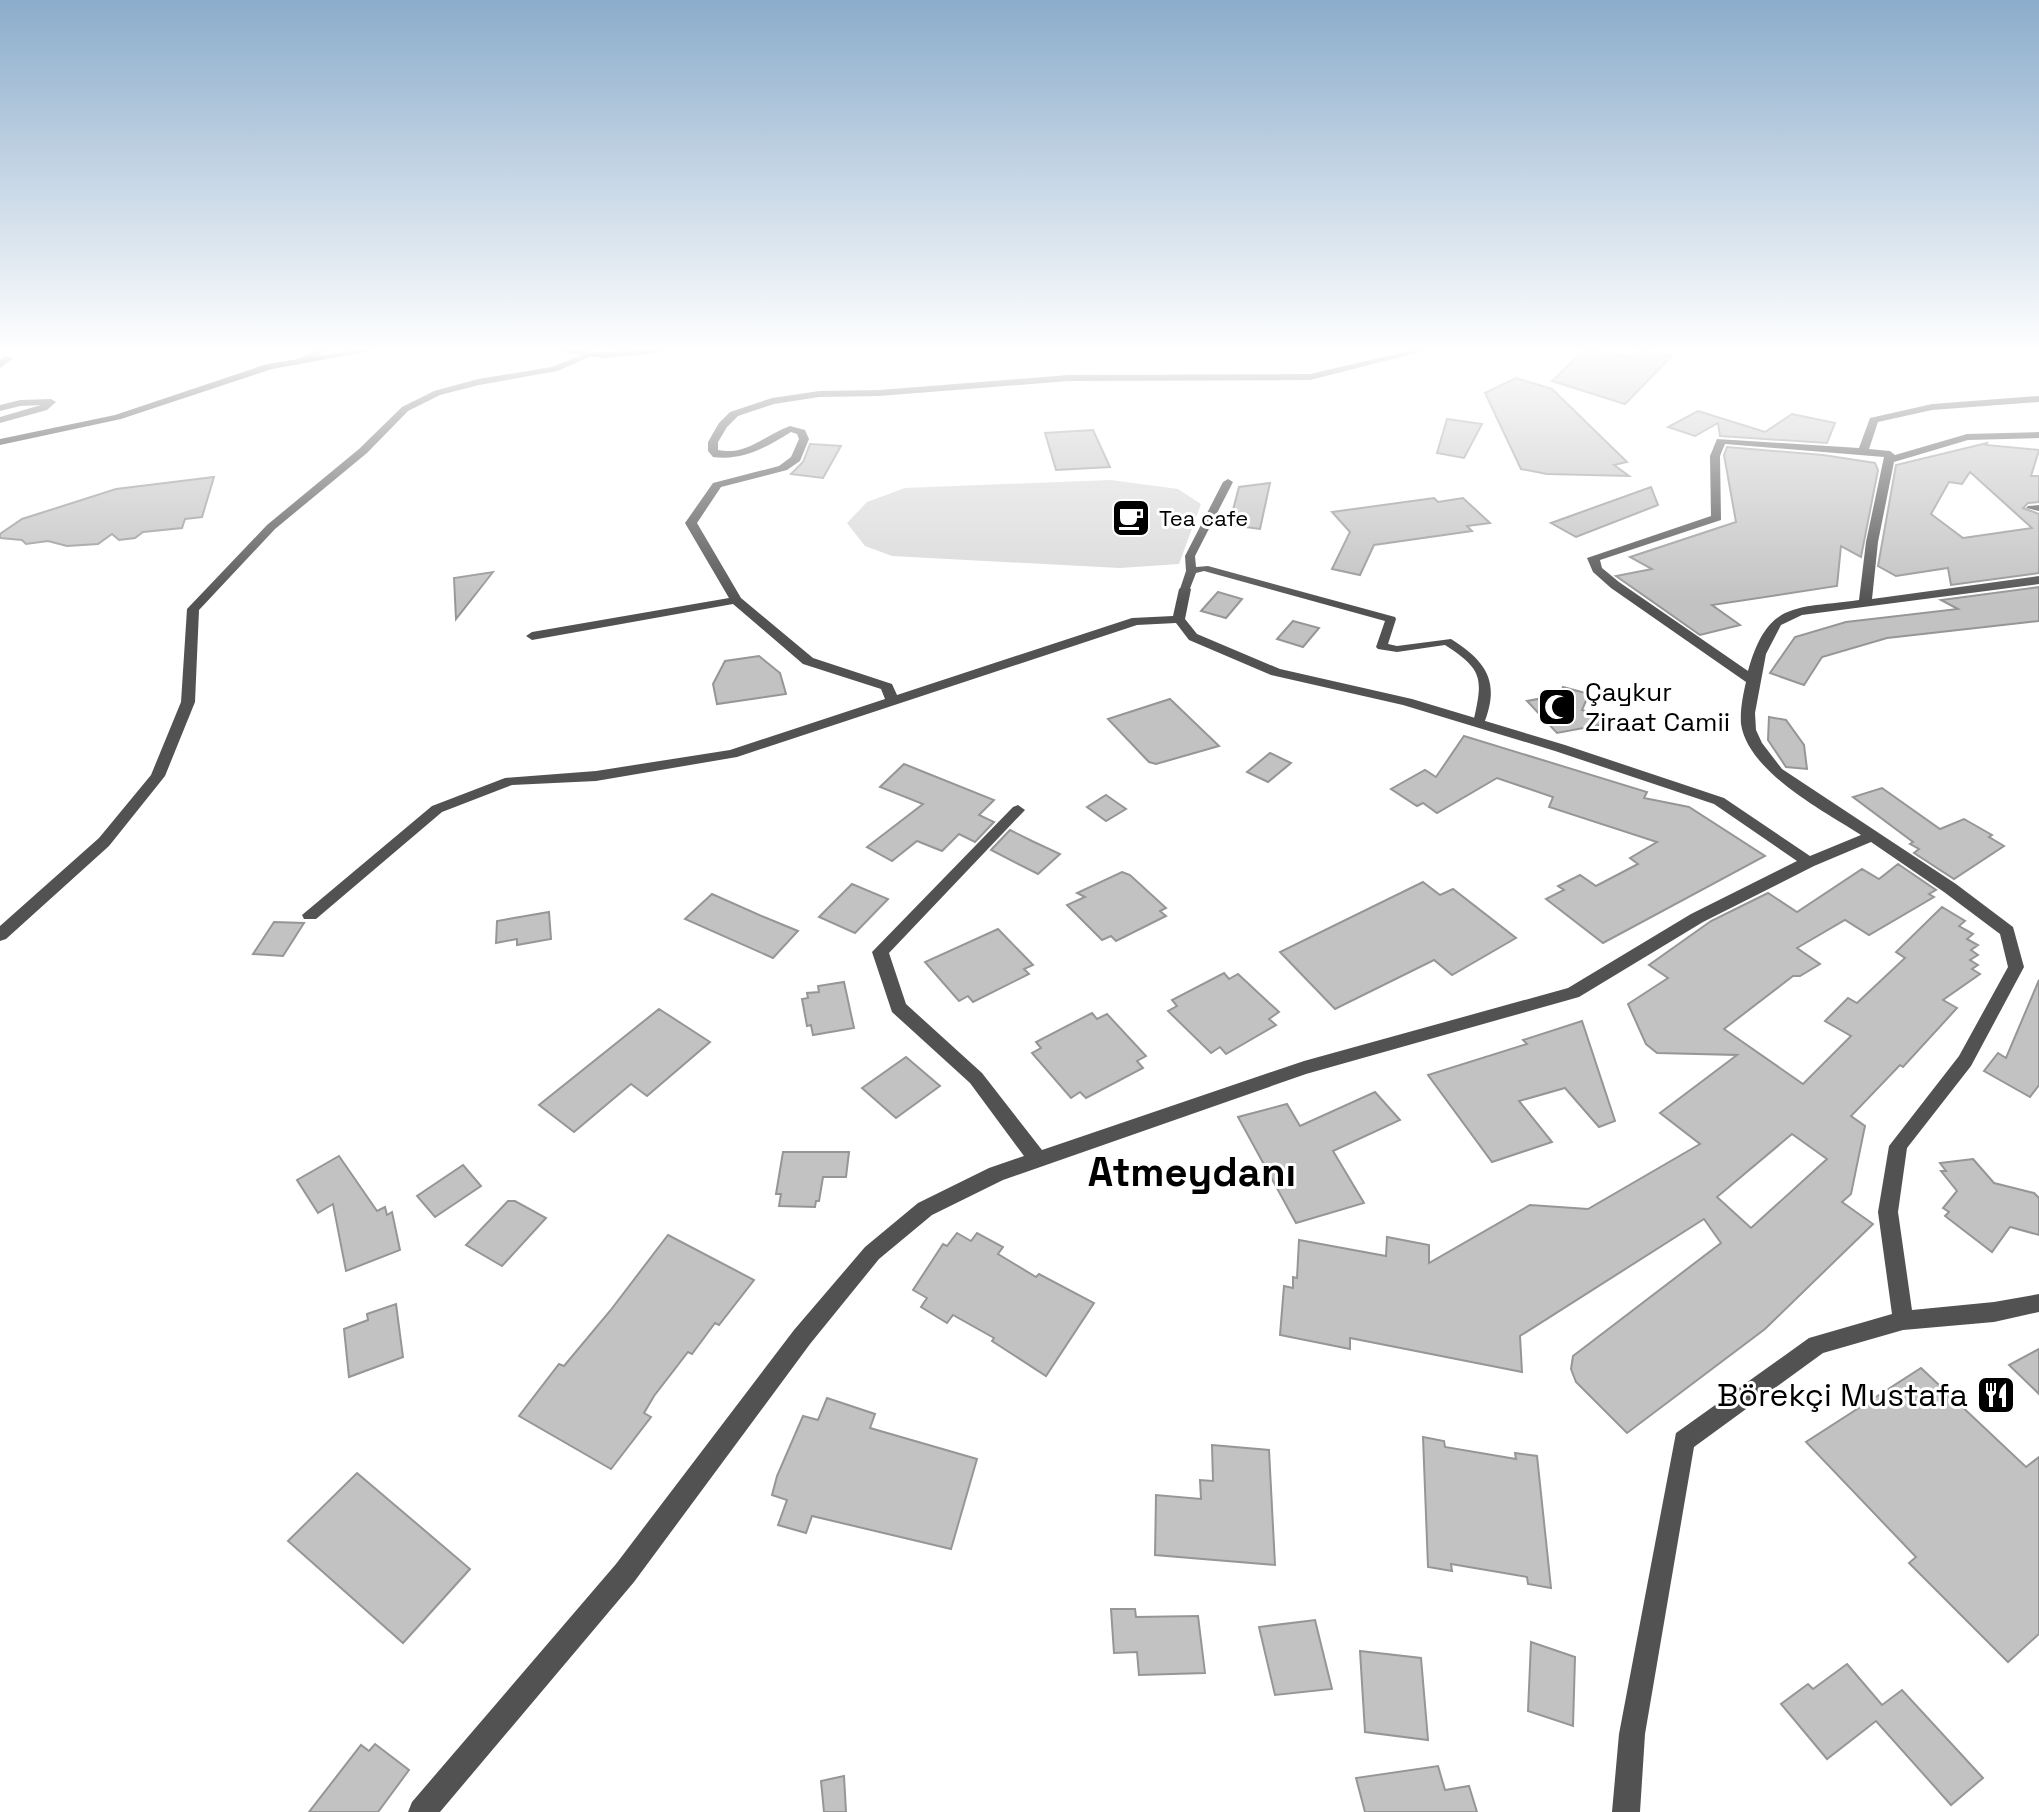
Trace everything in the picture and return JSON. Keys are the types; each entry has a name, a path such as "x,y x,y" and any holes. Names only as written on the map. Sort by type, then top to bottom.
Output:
{"street":[{"path":"0,442 35,435"},
{"path":"0,935 104,842 158,776 188,702 193,609 271,527 379,435"},
{"path":"717,435 713,442 713,451 717,455 739,454 755,449 780,435"},
{"path":"802,435 804,439 796,459 783,468 717,485 691,523 736,600 808,661 887,687 892,701"},
{"path":"1863,452 1869,435"},
{"path":"1889,460 1967,437 2039,435"},
{"path":"1754,681 1615,585 1597,569 1593,558 1717,518 1715,456 1721,441 1890,454 1872,542 1865,603"},
{"path":"1903,1320 1888,1212 1898,1146 1965,1061 2016,967 2007,931 1950,888 1777,772 1756,745 1748,724 1754,681 1762,640 1775,622 1800,612 2039,580"},
{"path":"1185,589 1179,619 1193,637 1276,672 1407,702 1719,801 1809,862"},
{"path":"532,636 736,600"},
{"path":"310,915 437,809 510,781 596,776 732,754 1136,621 1179,619"},
{"path":"1018,810 880,952 898,1007 976,1078 1038,1160"},
{"path":"422,1812 625,1573 802,1337 872,1253 925,1209 996,1174 1304,1068 1573,993 1697,918 1809,862 1873,836"},
{"path":"1626,1812 1632,1734 1684,1441 1817,1345 1903,1320 1994,1312 2039,1303"}],"lane":[{"path":"1185,589 1191,571 1190,556 1228,482"},
{"path":"1191,571 1204,568 1391,619 1382,647 1397,649 1447,641 1477,660 1488,686 1479,723"}],"shaded area":[{"path":"1111,480 1178,489 1201,504 1179,564 1120,568 892,556 865,546 847,523 867,502 905,488"}],"building":[{"path":"1045,435 1095,435 1110,467 1056,470"},
{"path":"1442,435 1476,435 1464,458 1437,453"},
{"path":"1505,435 1599,435 1627,462 1614,465 1629,476 1547,474 1521,469"},
{"path":"1720,435 1830,435 1827,443"},
{"path":"1987,443 2039,450 2031,476 2039,476 2039,502 2028,503 2023,508 2039,514 2039,573 1951,585 1948,568 1896,576 1878,566 1896,465","holes":["1970,472 2032,528 1963,538 1931,514 1949,482 1962,484"]},
{"path":"810,444 841,446 823,478 791,474 803,462"},
{"path":"1727,447 1823,455 1875,463 1878,470 1861,557 1841,546 1837,586 1712,605 1740,625 1700,635 1616,576 1652,569 1630,557 1736,522 1724,455"},
{"path":"214,477 202,517 185,519 182,528 143,532 135,538 119,540 112,534 98,544 67,546 48,541 26,544 22,540 0,538 0,534 22,519 116,489"},
{"path":"1270,483 1260,529 1229,525 1239,487"},
{"path":"1651,487 1658,505 1576,537 1551,523"},
{"path":"1434,498 1438,502 1463,498 1490,523 1467,526 1472,531 1374,545 1360,575 1332,569 1350,532 1332,512"},
{"path":"493,572 456,619 454,578"},
{"path":"2039,587 2039,621 1887,638 1822,657 1804,685 1770,673 1795,637 1846,622 1958,609 1941,600"},
{"path":"1218,592 1242,599 1226,618 1201,611"},
{"path":"1293,621 1319,628 1303,647 1277,639"},
{"path":"759,656 780,673 786,694 717,704 713,684 725,661"},
{"name":"Çaykur Ziraat Camii","path":"1563,687 1589,694 1582,710 1621,721 1557,733 1527,701 1559,695"},
{"path":"1170,699 1219,746 1156,764 1149,762 1108,719"},
{"path":"1769,717 1786,720 1804,745 1807,769 1786,767 1768,740"},
{"path":"1464,736 1647,792 1644,798 1689,807 1765,856 1603,943 1546,899 1564,890 1558,886 1580,875 1596,886 1638,864 1630,858 1657,842 1549,807 1553,797 1497,778 1437,813 1423,803 1417,806 1391,789 1425,770 1436,777"},
{"path":"1270,753 1291,763 1268,782 1247,772"},
{"path":"904,764 994,800 979,815 994,822 975,842 959,834 942,851 917,841 892,861 867,847 923,804 880,787"},
{"path":"1882,788 1940,829 1964,819 1992,835 1989,837 2004,846 1954,879 1914,853 1919,849 1910,844 1913,842 1853,797"},
{"path":"1106,795 1126,809 1106,821 1087,807"},
{"path":"1010,830 1060,854 1038,874 991,850"},
{"path":"1898,864 1936,890 1929,894 1934,897 1869,935 1845,920 1797,948 1820,964 1800,976 1793,976 1724,1029 1803,1084 1851,1036 1825,1021 1848,998 1857,1003 1905,958 1896,952 1942,907 1965,921 1959,926 1973,934 1967,939 1978,945 1971,950 1978,955 1970,960 1978,965 1972,969 1980,974 1943,1000 1957,1008 1903,1067 1900,1065 1851,1116 1865,1126 1851,1194 1842,1202 1873,1224 1765,1329 1627,1433 1576,1382 1571,1369 1573,1356 1721,1243 1704,1219 1520,1336 1522,1372 1350,1338 1350,1349 1280,1335 1284,1286 1293,1288 1293,1277 1297,1278 1299,1240 1386,1256 1387,1237 1429,1245 1429,1263 1530,1205 1588,1209 1700,1144 1660,1113 1737,1055 1657,1053 1646,1044 1628,1004 1668,978 1649,965 1711,921 1768,893 1797,912 1862,869 1879,879","holes":["1792,1134 1827,1159 1751,1228 1717,1197"]},
{"path":"1122,872 1130,875 1166,908 1160,911 1166,916 1116,941 1111,936 1102,940 1067,905 1085,897 1077,893"},
{"path":"1423,882 1440,895 1453,889 1516,938 1452,975 1434,960 1335,1009 1280,952"},
{"path":"852,884 888,899 855,933 819,917"},
{"path":"712,894 798,931 773,958 685,919"},
{"path":"549,912 551,939 517,945 517,939 496,943 497,921"},
{"path":"274,922 304,923 283,956 253,954"},
{"path":"998,929 1033,965 1024,969 1029,974 973,1002 968,996 959,1001 925,962"},
{"path":"1224,973 1229,979 1238,974 1279,1012 1269,1019 1276,1025 1226,1054 1220,1047 1211,1053 1168,1011 1177,1006 1172,1000"},
{"path":"2039,980 2039,1085 2030,1097 1984,1071 1998,1053 2006,1058"},
{"path":"844,982 854,1028 813,1035 811,1025 807,1026 802,999 808,998 807,993 819,992 818,986"},
{"path":"659,1009 710,1042 647,1096 631,1084 574,1132 539,1105"},
{"path":"1092,1013 1097,1019 1107,1014 1146,1056 1137,1061 1143,1068 1086,1098 1080,1092 1071,1098 1032,1053 1041,1048 1036,1042"},
{"path":"1582,1021 1615,1121 1599,1127 1565,1088 1519,1101 1552,1142 1492,1162 1428,1075 1527,1044 1523,1040"},
{"path":"906,1057 940,1086 896,1118 862,1088"},
{"path":"1375,1092 1400,1120 1333,1151 1364,1203 1296,1223 1238,1117 1287,1104 1300,1126"},
{"path":"783,1152 849,1152 846,1177 823,1177 815,1207 779,1206 781,1194 776,1194"},
{"path":"339,1156 377,1211 385,1207 387,1215 392,1212 400,1250 346,1271 333,1204 318,1213 297,1180"},
{"path":"1973,1159 1994,1183 2034,1193 2039,1198 2039,1235 2010,1227 1992,1252 1945,1216 1949,1212 1943,1208 1957,1191 1941,1171 1946,1171 1940,1163"},
{"path":"463,1165 481,1186 435,1217 417,1196"},
{"path":"508,1201 515,1201 546,1218 502,1266 466,1245"},
{"path":"957,1233 971,1241 977,1233 1003,1247 998,1254 1036,1277 1039,1274 1094,1303 1046,1376 992,1341 994,1338 953,1315 947,1323 921,1307 927,1298 913,1290 943,1244 947,1246"},
{"path":"668,1235 754,1280 719,1325 715,1323 692,1354 688,1352 654,1396 644,1413 651,1417 611,1469 519,1416 559,1364 564,1366 610,1311"},
{"path":"396,1304 403,1357 349,1377 344,1329 368,1320 367,1314"},
{"path":"2039,1349 2039,1394 2009,1365"},
{"path":"1921,1368 2026,1467 2039,1457 2039,1634 2008,1662 1909,1563 1916,1557 1806,1442"},
{"path":"827,1398 875,1414 870,1428 977,1459 951,1549 812,1516 806,1533 778,1525 787,1500 772,1495 777,1476 803,1416 818,1420"},
{"path":"1423,1437 1444,1441 1445,1447 1516,1459 1515,1453 1537,1456 1551,1588 1528,1584 1527,1577 1451,1564 1452,1571 1428,1567"},
{"path":"1212,1445 1269,1450 1275,1565 1155,1555 1156,1495 1201,1499 1200,1480 1213,1481"},
{"path":"357,1473 470,1569 403,1643 288,1541"},
{"path":"1111,1609 1135,1609 1136,1617 1198,1616 1205,1673 1139,1675 1137,1652 1114,1653"},
{"path":"1315,1620 1332,1689 1275,1695 1259,1627"},
{"path":"1531,1642 1575,1657 1573,1726 1528,1711"},
{"path":"1360,1651 1421,1658 1428,1740 1365,1732"},
{"path":"1847,1664 1882,1705 1902,1690 1983,1778 1951,1805 1876,1721 1827,1759 1781,1704 1808,1684 1813,1689"},
{"path":"375,1744 409,1770 378,1812 309,1812 361,1745 369,1751"},
{"path":"1438,1766 1445,1790 1469,1786 1477,1812 1365,1812 1356,1778"},
{"path":"844,1776 846,1812 824,1812 821,1781"}],"place":[{"name":"Tea cafe","path":"1131,518"},
{"name":"Çaykur Ziraat Camii","path":"1557,707"},
{"name":"Börekçi Mustafa","path":"1996,1395"}],"district":[{"name":"Atmeydanı","path":"1192,1172"}]}
